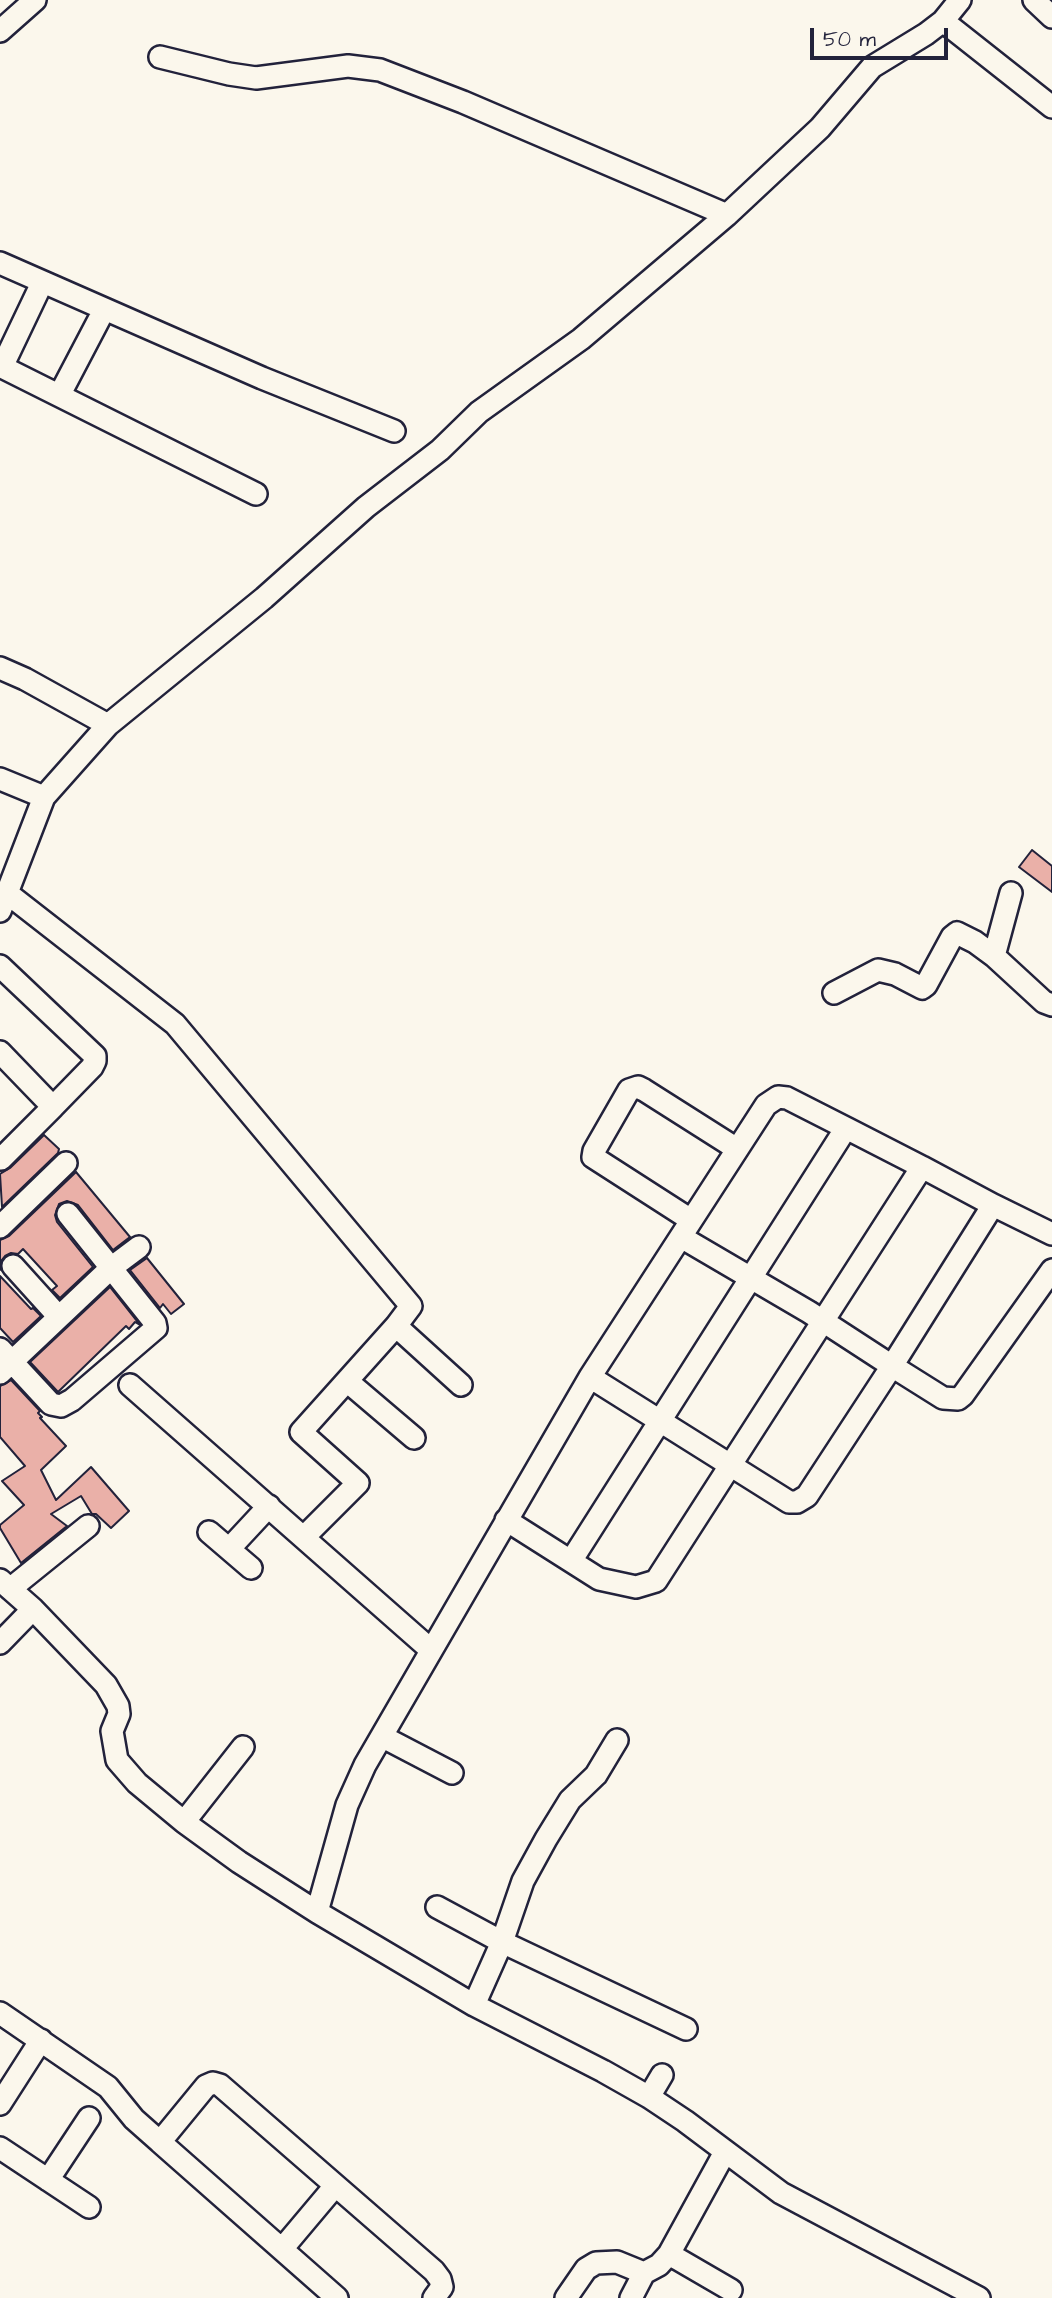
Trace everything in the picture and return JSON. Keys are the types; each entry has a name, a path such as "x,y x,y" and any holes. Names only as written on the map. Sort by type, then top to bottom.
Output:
{"street":[{"path":"0,31 35,0"},
{"path":"305,1536 358,1483 301,1432 411,1306 175,1024 3,902 9,860 44,797 108,725 264,598 366,507 440,450 479,412 581,339 727,215 820,128 872,66 926,34 943,21 960,0"},
{"path":"1034,0 1052,17"},
{"path":"943,21 1052,107"},
{"path":"160,57 256,78 348,66 380,70 463,102 727,215"},
{"path":"0,263 262,378 394,431"},
{"path":"41,283 1,367 60,394 256,494"},
{"path":"60,394 104,310"},
{"path":"0,668 108,725"},
{"path":"0,779 44,797"},
{"path":"994,956 1010,893"},
{"path":"834,993 877,970 895,974 922,988 957,933 994,956 1044,1002 1052,1006"},
{"path":"0,966 95,1056 96,1061 53,1108 0,1159"},
{"path":"0,1052 53,1108"},
{"path":"737,1149 638,1087 629,1090 593,1157 751,1277 943,1398 958,1399 963,1395 1052,1270"},
{"path":"317,1912 347,1805 365,1765 590,1377 766,1105 778,1097 787,1098 1052,1234"},
{"path":"571,1561 846,1128"},
{"path":"0,1227 66,1163"},
{"path":"506,1520 599,1579 636,1587 656,1581 922,1167"},
{"path":"590,1377 789,1502 797,1502 807,1496 993,1205"},
{"path":"68,1214 111,1268 155,1323 156,1328 72,1400 61,1406 51,1404 4,1361 60,1317 111,1268 139,1247"},
{"path":"13,1266 60,1317"},
{"path":"396,1326 461,1385"},
{"path":"347,1381 414,1438"},
{"path":"130,1385 305,1536 431,1650"},
{"path":"229,1549 269,1506"},
{"path":"88,1526 5,1585 33,1609 115,1697 118,1714 113,1731 117,1760 137,1783 239,1862 317,1912 474,2005 649,2097 781,2193 979,2298"},
{"path":"209,1532 251,1568"},
{"path":"0,1643 33,1609"},
{"path":"383,1737 452,1773"},
{"path":"474,2005 502,1942 523,1881 570,1800 596,1774 617,1740"},
{"path":"184,1822 243,1746"},
{"path":"437,1907 502,1942 686,2029"},
{"path":"0,2013 108,2087 134,2119 337,2298"},
{"path":"0,2104 41,2040"},
{"path":"649,2097 662,2075"},
{"path":"160,2142 206,2086 213,2083 220,2085 435,2271 442,2287 435,2298"},
{"path":"48,2180 89,2118"},
{"path":"0,2148 89,2207"},
{"path":"631,2298 644,2273 659,2265 669,2254 725,2152"},
{"path":"282,2249 335,2186"},
{"path":"669,2254 731,2290"},
{"path":"566,2298 586,2269 596,2263 617,2262 644,2273"}],"building":[{"path":"1032,850 1052,866 1052,892 1019,867"},
{"path":"44,1135 59,1149 58,1153 2,1207 0,1174 10,1168"},
{"path":"76,1172 130,1237 113,1250 78,1205 67,1201 59,1204 55,1215 57,1222 93,1267 60,1298 52,1290 57,1286 23,1249 18,1254 5,1256 0,1270 0,1240 9,1236"},
{"path":"147,1258 184,1304 171,1314 163,1304 160,1308 130,1270"},
{"path":"0,1276 41,1316 13,1342 0,1328"},
{"path":"110,1287 140,1325 135,1322 129,1329 126,1326 58,1392 30,1362"},
{"path":"11,1380 40,1411 40,1418 66,1446 41,1470 56,1500 91,1467 129,1511 111,1528 96,1514 92,1514 81,1496 51,1514 67,1526 21,1563 0,1528 0,1525 24,1505 2,1481 25,1466 0,1437 0,1386"}]}
